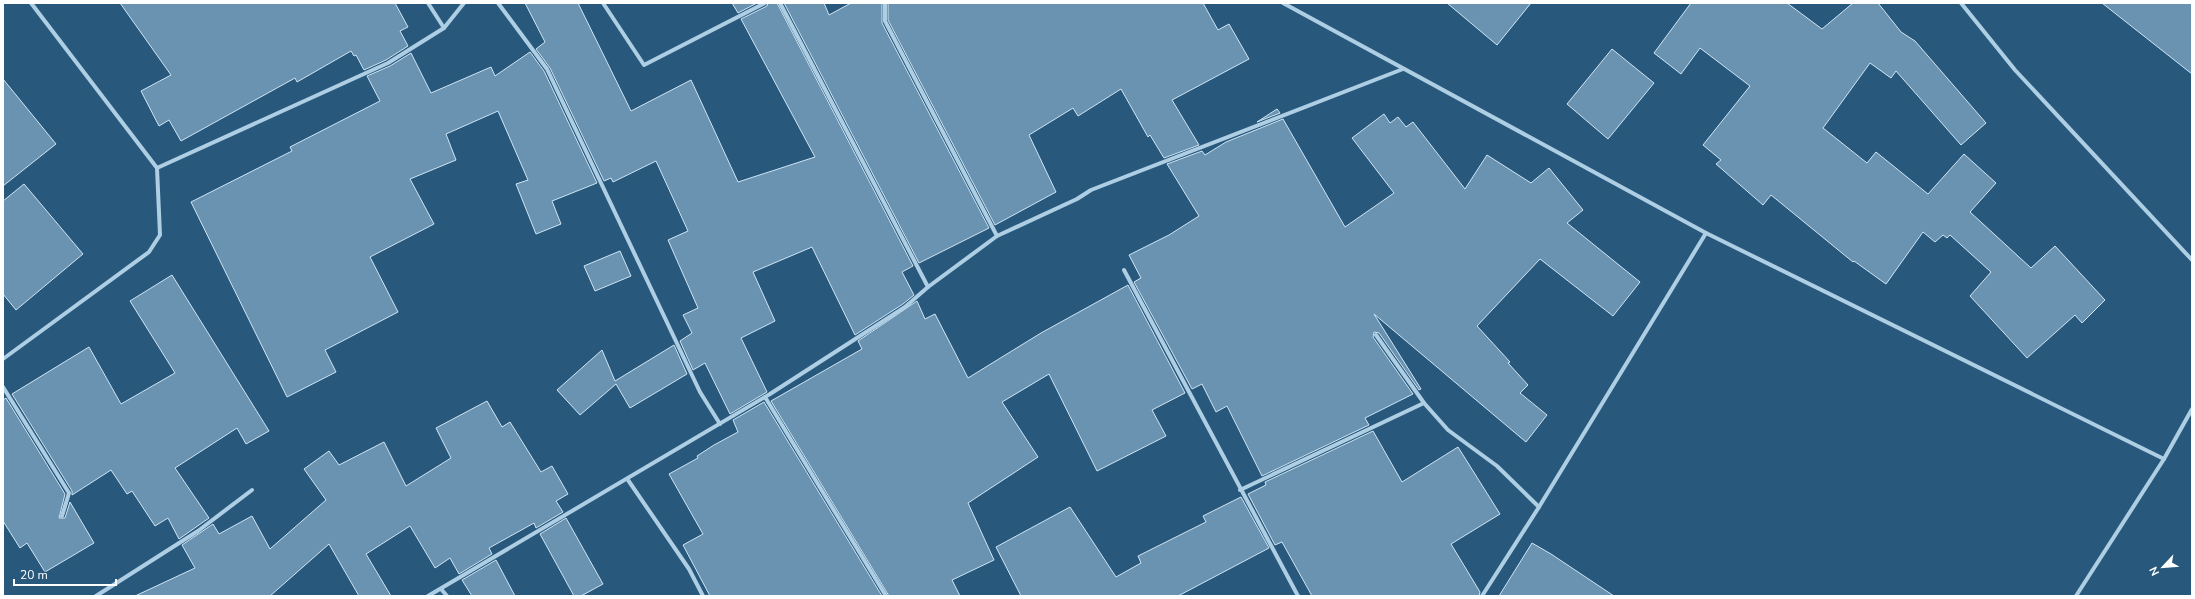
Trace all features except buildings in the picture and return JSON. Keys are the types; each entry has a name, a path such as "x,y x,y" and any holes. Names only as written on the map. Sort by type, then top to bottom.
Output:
{"street":[{"path":"3,359 149,252 160,235 156,168 30,3"},
{"path":"428,3 444,28"},
{"path":"156,168 388,63 444,28 464,3"},
{"path":"498,3 547,69 700,392 720,424"},
{"path":"603,3 644,65 765,3"},
{"path":"780,3 928,287"},
{"path":"885,3 885,21 997,236"},
{"path":"1283,3 1706,232 2164,459"},
{"path":"1961,3 2015,70 2192,260"},
{"path":"428,596 628,480 765,397 906,307 928,287 997,236 1078,199 1091,190 1403,69"},
{"path":"1482,596 1539,507 1706,232"},
{"path":"1124,270 1240,490 1298,596"},
{"path":"1376,335 1424,404 1448,430 1497,466 1539,507"},
{"path":"3,387 70,493 62,516"},
{"path":"765,397 886,596"},
{"path":"1240,490 1424,404"},
{"path":"2076,596 2164,459 2192,409"},
{"path":"628,480 689,569 703,596"},
{"path":"96,596 198,531 252,490"},
{"path":"441,589 447,596"}]}
